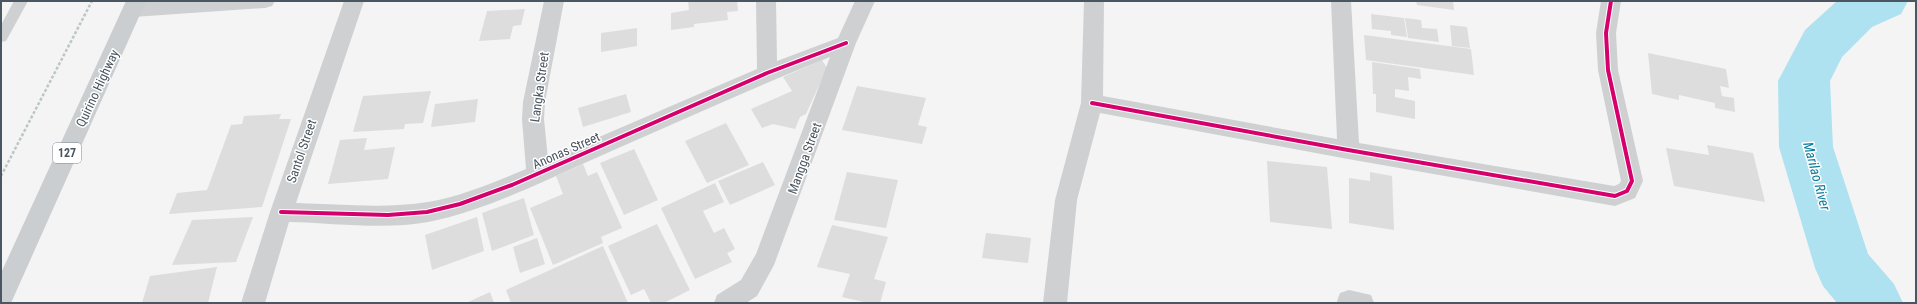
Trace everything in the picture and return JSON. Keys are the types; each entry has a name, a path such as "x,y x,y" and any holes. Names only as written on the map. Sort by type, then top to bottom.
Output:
{"main road":[{"name":"Quirino Highway","path":"1,298 25,249 134,4"}],"street":[{"path":"134,4 265,1"},
{"name":"Santol Street","path":"253,303 281,212 354,1"},
{"name":"Langka Street","path":"538,173 533,119 534,102 554,1"},
{"path":"766,1 767,73"},
{"name":"Mangga Street","path":"726,303 749,288 766,258 846,43 865,1"},
{"path":"1055,303 1066,200 1092,103 1094,1"},
{"path":"1341,1 1348,150"},
{"path":"1092,103 1348,150 1615,196 1627,192 1632,181 1608,70 1606,33 1611,1"},
{"name":"Anonas Street","path":"281,212 388,215 427,212 460,204 491,194 767,73 846,43"}],"lane":[{"path":"1,37 21,1"}],"path":[{"path":"1,176 92,1"}],"building":[{"path":"688,1 737,1 738,11 727,12 728,20 694,24 694,27 671,30 671,13 689,10"},
{"path":"1416,1 1453,1 1454,10 1417,5"},
{"path":"525,9 521,25 513,26 510,39 479,41 487,11"},
{"path":"1371,14 1404,18 1407,37 1391,35 1391,31 1372,29"},
{"path":"1405,18 1421,20 1422,28 1437,29 1439,42 1408,38"},
{"path":"1450,25 1467,27 1470,48 1452,46"},
{"path":"637,28 637,46 601,52 601,33"},
{"path":"1364,35 1471,49 1474,75 1366,60"},
{"path":"1648,53 1726,69 1729,88 1720,86 1722,96 1734,98 1735,112 1715,108 1715,103 1679,95 1679,100 1652,94"},
{"path":"822,60 827,68 806,114 800,117 795,129 773,124 762,128 751,109 792,91 783,77"},
{"path":"1372,62 1420,69 1421,79 1408,77 1409,91 1395,89 1395,97 1415,101 1415,119 1376,112 1376,94 1373,94"},
{"path":"857,86 926,98 918,125 927,127 922,144 842,130"},
{"path":"431,91 423,123 405,124 404,129 353,132 363,96"},
{"path":"626,94 631,112 583,127 578,108"},
{"path":"478,99 475,122 431,127 435,104"},
{"path":"281,114 279,119 291,119 262,207 169,214 177,193 207,190 231,125 242,124 244,116"},
{"path":"726,123 749,165 707,183 685,141"},
{"path":"367,138 364,150 395,147 388,179 328,184 340,140"},
{"path":"1707,145 1753,153 1765,202 1674,186 1666,148 1709,155"},
{"path":"634,149 658,200 624,215 600,163"},
{"path":"1267,161 1327,167 1332,229 1270,222"},
{"path":"763,162 775,185 730,205 718,181"},
{"path":"583,164 588,176 597,172 622,228 601,237 603,243 553,265 530,208 563,194 556,176"},
{"path":"847,172 898,180 886,228 834,220"},
{"path":"1370,172 1392,176 1394,230 1349,223 1349,178 1370,181"},
{"path":"715,183 724,202 703,211 714,233 724,228 735,249 727,253 732,262 695,279 661,208"},
{"path":"524,198 534,235 492,251 482,213"},
{"path":"253,217 236,262 172,265 192,220"},
{"path":"477,217 484,251 432,270 425,235"},
{"path":"657,224 690,290 664,303 651,303 644,289 631,295 608,246"},
{"path":"832,225 888,237 874,279 886,282 880,303 868,303 842,297 850,274 817,267"},
{"path":"986,233 1031,238 1028,263 982,258"},
{"path":"537,238 545,264 520,273 513,247"},
{"path":"603,246 628,303 511,303 506,290"},
{"path":"217,267 208,303 142,303 150,276"},
{"path":"490,292 494,303 466,303"}],"waterway":[{"name":"Marilao River","path":"1873,303 1844,268 1806,147 1804,81 1823,44 1855,14 1884,1"}],"cycle path":[{"path":"1092,103 1348,150 1615,196 1627,191 1632,181 1608,70 1606,33 1611,1"},
{"path":"281,212 388,215 427,212 460,204 512,185 767,73 846,43"}]}
